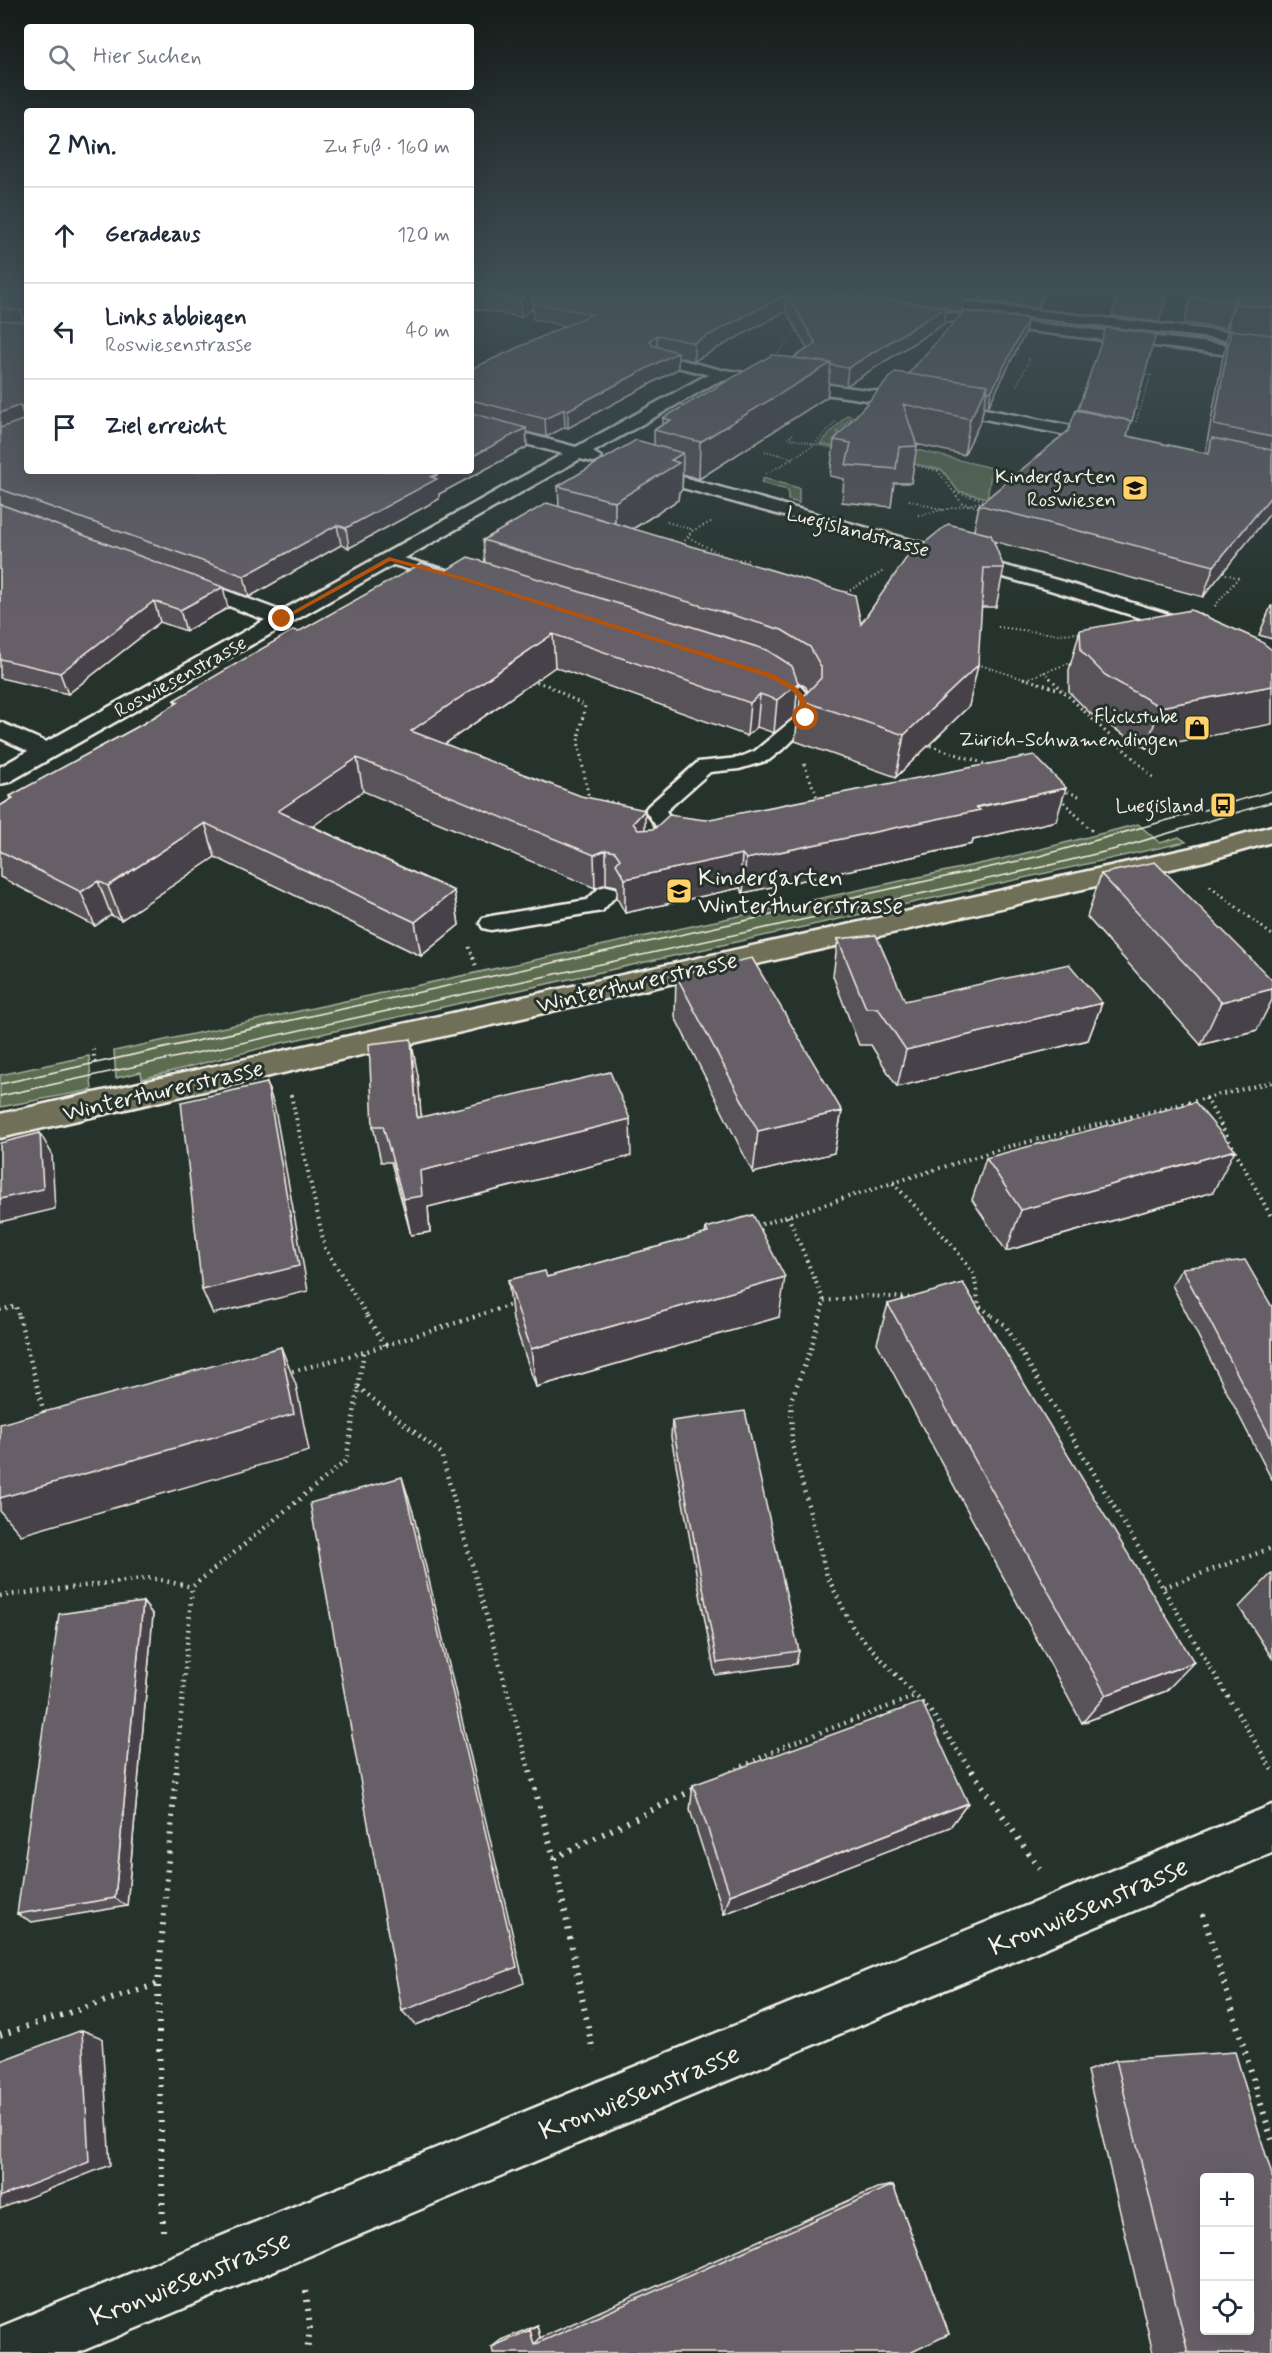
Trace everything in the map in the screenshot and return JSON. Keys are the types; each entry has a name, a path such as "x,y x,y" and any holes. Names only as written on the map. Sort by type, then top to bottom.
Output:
{"main road":[{"name":"Winterthurerstrasse","path":"0,1126 1197,855 1272,834"}],"street":[{"name":"Roswiesenstrasse","path":"0,777 680,397"},
{"name":"Roswiesenstrasse","path":"887,397 944,405 1126,442"},
{"name":"Luegislandstrasse","path":"474,425 1057,586 1174,622 1272,667"},
{"path":"163,574 282,619"},
{"path":"0,729 47,751"},
{"name":"Kronwiesenstrasse","path":"7,2353 1272,1829"}],"lane":[{"path":"389,559 471,581"},
{"path":"646,857 661,843 666,826 655,810 705,766 732,766 753,761 778,744 806,718 805,703 798,691 771,676 748,668"},
{"path":"491,923 594,906 607,893"}],"path":[{"path":"1136,423 1144,397"},
{"path":"1134,412 1139,413"},
{"path":"766,474 814,445 836,421"},
{"path":"793,434 788,438 836,449"},
{"path":"765,451 792,458"},
{"path":"903,462 938,471 963,503 990,510"},
{"path":"909,500 943,510 988,501 954,492"},
{"path":"676,552 695,530 712,521"},
{"path":"667,522 695,530"},
{"path":"688,537 728,558 748,560"},
{"path":"840,596 887,569"},
{"path":"1209,614 1238,578 1220,571"},
{"path":"1081,622 1082,641"},
{"path":"998,627 1054,634 1081,633"},
{"path":"1025,679 1083,658"},
{"path":"969,661 1063,691"},
{"path":"1044,672 1155,779"},
{"path":"530,680 547,685 585,706 578,741 589,799 655,810"},
{"path":"924,743 989,765"},
{"path":"778,744 790,749 803,763 819,802"},
{"path":"1058,788 1078,796"},
{"path":"1055,793 1094,833"},
{"path":"1202,880 1272,935"},
{"path":"747,1229 1007,1147 1272,1082"},
{"path":"290,1088 325,1248 385,1345"},
{"path":"1206,1098 1272,1218"},
{"path":"894,1182 953,1246 974,1274 979,1306"},
{"path":"788,1216 824,1301 811,1350 791,1400 792,1445 827,1576 854,1630 932,1713 1044,1875"},
{"path":"824,1301 867,1296 921,1298"},
{"path":"285,1373 364,1352 521,1302"},
{"path":"970,1304 979,1306 1005,1325 1272,1770"},
{"path":"0,1310 16,1306 46,1417 36,1424"},
{"path":"163,2231 158,1984 192,1587 346,1461 364,1352"},
{"path":"358,1387 441,1453 554,1858 593,2052"},
{"path":"1164,1587 1272,1548"},
{"path":"0,1596 151,1578 192,1587"},
{"path":"720,1777 782,1747 916,1696"},
{"path":"554,1858 699,1787"},
{"path":"1203,1914 1272,2140"},
{"path":"0,2035 158,1984"},
{"path":"306,2292 310,2326 307,2353"}],"green space":[{"path":"847,415 868,420 865,422 850,419 837,432 897,456 917,450 992,468 987,498 958,491 942,470 820,444"},
{"path":"764,478 799,488 799,503 788,500 788,490 761,483"},
{"path":"1138,824 1160,843 1179,837 1186,842 281,1043 142,1079 141,1072 116,1078 114,1051 1002,859"},
{"path":"89,1056 92,1090 0,1107 0,1075"}],"building":[{"path":"0,397 24,397 24,474 438,474 431,477 437,479 346,528 337,525 244,576 0,489 0,428 23,420 23,407 20,405 0,413"},
{"path":"474,397 593,397 545,419 474,401"},
{"path":"700,397 775,397 700,442 654,430 671,420 663,418"},
{"path":"873,397 982,397 970,419 903,404 917,446 899,447 896,469 846,465 851,443 834,440"},
{"path":"1082,397 1139,397 1132,421 1078,409"},
{"path":"1219,397 1272,397 1272,437 1214,425"},
{"path":"1076,410 1131,421 1127,436 1209,454 1212,438 1272,450 1272,495 1214,566 979,505 1068,431"},
{"path":"474,414 526,428 474,455"},
{"path":"636,440 683,453 671,460 679,463 615,502 558,486"},
{"path":"547,503 855,595 861,624 907,557 948,524 991,535 1004,568 984,568 978,665 904,735 800,700 821,678 821,667 810,647 782,630 483,540"},
{"path":"0,504 223,587 180,610 154,601 60,673 0,659"},
{"path":"468,557 767,650 792,666 798,683 777,700 760,694 750,703 553,634 411,731 581,796 645,810 633,823 638,830 654,829 669,815 705,820 1034,755 1066,788 976,807 980,810 746,859 742,854 625,879 616,864 620,859 615,852 606,850 594,855 357,758 278,811 454,891 415,922 205,823 108,886 98,881 81,892 0,851 0,806 13,798 10,796 141,725 179,702 174,700 294,630 298,632 422,563 445,571"},
{"path":"1191,610 1259,640 1272,650 1272,686 1160,707 1105,675 1081,651 1080,630"},
{"path":"1155,862 1272,980 1272,989 1221,1002 1101,874"},
{"path":"876,935 905,1001 1069,964 1102,1003 906,1050 878,1008 866,1008 838,939"},
{"path":"752,958 842,1111 758,1131 676,975"},
{"path":"411,1039 417,1118 610,1072 630,1119 420,1171 422,1196 403,1199 383,1126 373,1126 369,1044"},
{"path":"267,1083 299,1266 202,1290 181,1102"},
{"path":"1195,1102 1235,1150 1021,1210 986,1158"},
{"path":"40,1133 43,1189 0,1199 0,1143"},
{"path":"753,1215 785,1277 531,1349 508,1280 545,1271 547,1277 708,1233 706,1228"},
{"path":"1245,1260 1272,1307 1272,1440 1182,1268"},
{"path":"963,1283 1194,1662 1106,1695 888,1304"},
{"path":"281,1347 294,1414 0,1498 0,1424"},
{"path":"745,1411 799,1651 717,1663 672,1421"},
{"path":"402,1477 517,1967 402,2011 310,1503"},
{"path":"143,1602 115,1898 17,1914 59,1614"},
{"path":"922,1702 968,1803 730,1895 693,1785"},
{"path":"82,2030 89,2162 0,2197 0,2061"},
{"path":"1235,2052 1272,2175 1272,2353 1188,2353 1116,2060"},
{"path":"893,2185 949,2334 910,2353 493,2353 492,2347 530,2330 534,2345"}],"tram line":[{"path":"0,1084 1036,857 1272,791"},
{"path":"0,1096 1038,868 1116,849 1272,802"}],"place":[{"name":"Kindergarten Roswiesen","path":"1135,488"},
{"name":"Flickstube Zürich-Schwamendingen","path":"1197,728"},
{"name":"Luegisland","path":"1223,805"},
{"name":"Kindergarten Winterthurerstrasse","path":"679,891"}],"route":[{"path":"282,619 389,559 427,571 461,578 714,656 771,676 798,691 805,703 806,718"}]}
